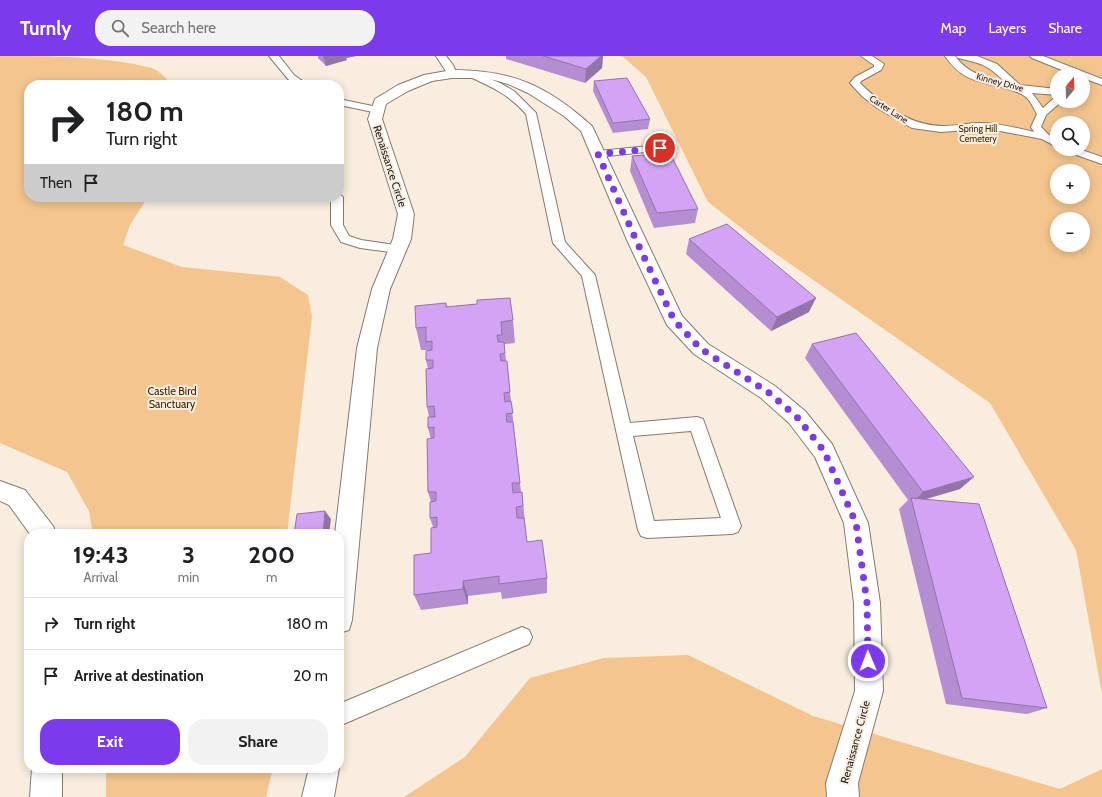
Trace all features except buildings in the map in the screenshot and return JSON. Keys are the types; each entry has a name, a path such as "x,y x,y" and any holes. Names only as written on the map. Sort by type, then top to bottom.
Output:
{"street":[{"name":"Renaissance Circle","path":"344,571 367,348 381,289 402,239 406,214 375,119 380,102 403,88 430,78 461,74 494,76 513,81 533,90 568,113 587,129 636,240 674,320 701,349 768,392 797,417 824,451 856,523 867,603 869,691 842,782 843,797"},
{"path":"0,491 17,497 40,529"},
{"path":"46,797 48,773"},
{"path":"318,797 323,773"}],"lane":[{"path":"274,56 291,77 296,80"},
{"path":"440,56 461,74 500,87 519,99 531,113 559,243 588,275 647,530 732,526 697,424 624,430"},
{"name":"Carter Lane","path":"866,56 879,64 878,68 858,79 855,83 859,89 886,108 913,124 931,129 982,126 1003,127 1045,137"},
{"name":"Kinney Drive","path":"950,56 960,69 974,76 1017,88 1050,92"},
{"path":"961,56 974,58 994,66 1017,88 1030,96 1042,114"},
{"path":"1035,56 1065,68"},
{"path":"1090,78 1102,83"},
{"path":"1090,87 1102,83"},
{"path":"344,103 378,110"},
{"path":"1050,107 1042,114 1036,127 1045,137 1050,140"},
{"path":"598,154 660,148"},
{"path":"1088,156 1102,161"},
{"path":"337,202 337,225 345,239 360,244 398,249"},
{"path":"344,713 522,637"}],"green space":[{"name":"Castle Bird Sanctuary","path":"0,56 96,59 134,64 155,69 168,80 24,80 24,202 145,202 130,225 123,245 182,267 280,277 308,295 312,316 288,529 92,529 89,511 67,472 0,443"},
{"name":"Spring Hill Cemetery","path":"620,56 1102,56 1102,694 1076,550 990,403 766,247 708,202 646,77"},
{"path":"688,655 813,716 1060,789 1102,769 1102,797 404,797 465,757 530,678 604,658"},
{"path":"106,773 272,773 266,797 106,797"}],"route":[{"path":"660,148 598,154 636,240 674,320 701,349 768,392 797,417 824,451 856,523 867,603 868,661"}]}
